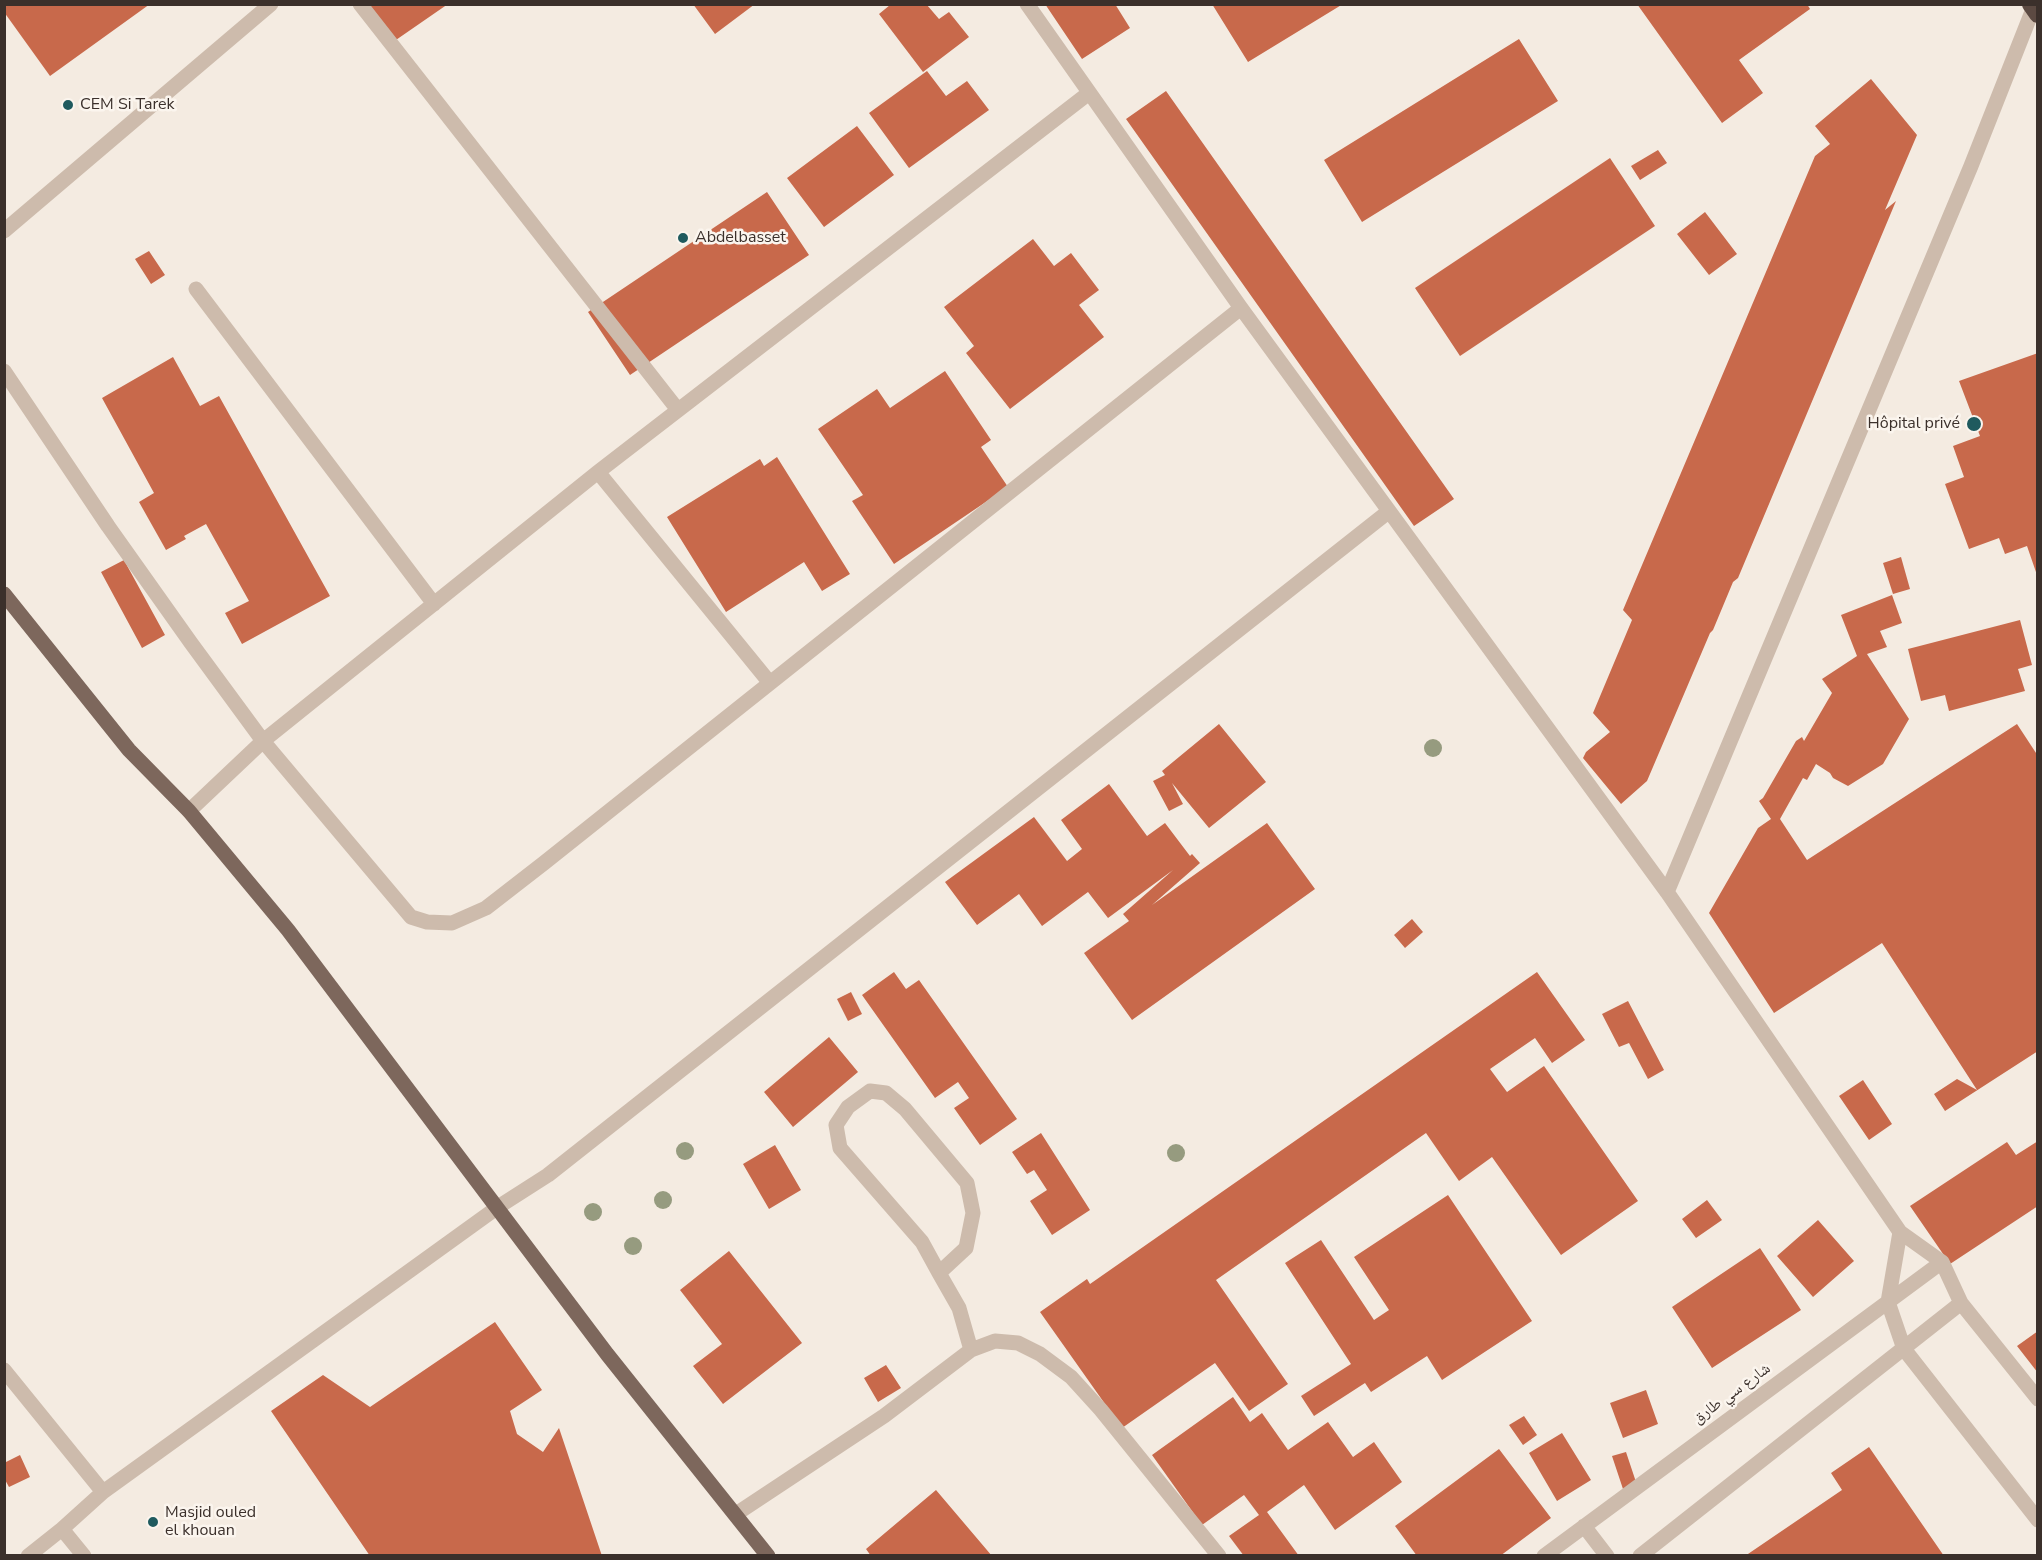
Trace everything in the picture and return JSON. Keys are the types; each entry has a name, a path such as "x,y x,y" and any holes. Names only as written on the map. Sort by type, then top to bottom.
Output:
{"main road":[{"path":"4,594 129,750 189,811 288,930 607,1354 768,1556"}],"street":[{"path":"4,231 271,4"},
{"path":"360,4 678,410"},
{"path":"1027,4 1240,308 1667,892 1900,1232 1942,1262 1961,1303 2037,1399"},
{"path":"1667,892 1971,166 2034,8"},
{"path":"189,811 263,741 598,472 1089,93"},
{"path":"196,289 434,604"},
{"path":"4,372 122,546 263,741 411,917 427,922 452,923 486,908 544,864 1240,308"},
{"path":"598,472 770,683"},
{"path":"28,1556 103,1492 498,1207 557,1167 1388,512"},
{"path":"939,1273 966,1248 973,1213 967,1183 904,1109 886,1094 870,1091 848,1107 836,1125 840,1148 922,1242 939,1273 959,1308 971,1350"},
{"path":"1900,1232 1888,1302 1904,1349 2037,1520"},
{"name":"شارع سي طارق","path":"1544,1556 1942,1262"},
{"path":"1640,1556 1961,1303"},
{"path":"736,1515 884,1416 971,1350 995,1341 1018,1343 1040,1354 1071,1377 1101,1410 1219,1556"},
{"path":"4,1370 103,1492"},
{"path":"1584,1526 1607,1556"},
{"path":"62,1529 84,1556"}],"building":[{"path":"4,4 150,4 50,76 4,12"},
{"path":"366,4 448,4 393,42"},
{"path":"693,4 755,4 715,34"},
{"path":"1045,4 1115,4 1130,28 1082,59"},
{"path":"1212,4 1343,4 1248,62"},
{"path":"1637,4 1807,4 1810,9 1739,60 1763,93 1722,123"},
{"path":"890,5 927,5 939,19 949,12 969,37 923,72 879,14"},
{"path":"1519,39 1558,101 1362,222 1324,160"},
{"path":"927,71 946,96 967,81 989,110 909,168 869,113"},
{"path":"1871,79 1917,135 1885,210 1896,201 1738,578 1733,582 1710,633 1647,781 1621,804 1583,758 1586,752 1610,732 1593,713 1632,620 1623,610 1815,156 1830,144 1815,126"},
{"path":"1166,91 1454,499 1414,526 1126,119"},
{"path":"857,126 894,175 824,227 787,178"},
{"path":"1658,150 1667,163 1640,180 1631,166"},
{"path":"1610,158 1655,226 1460,356 1415,288"},
{"path":"767,192 809,255 630,375 588,312"},
{"path":"1705,212 1737,254 1709,275 1677,234"},
{"path":"1033,239 1054,266 1071,253 1099,290 1079,305 1104,337 1010,409 966,353 974,346 944,307"},
{"path":"149,251 165,275 151,284 135,259"},
{"path":"2038,353 2037,575 2027,546 2005,554 1999,538 1969,549 1945,484 1964,477 1953,446 1980,436 1959,381"},
{"path":"173,357 200,406 219,396 330,596 242,644 225,613 249,601 206,524 184,536 186,539 166,550 139,502 154,493 102,398"},
{"path":"945,371 991,440 981,447 1008,487 894,564 852,501 863,495 818,429 877,389 890,408"},
{"path":"777,457 850,574 822,591 804,562 726,612 667,517 760,459 764,466"},
{"path":"1901,557 1910,589 1893,594 1883,563"},
{"path":"124,560 165,635 142,648 101,572"},
{"path":"1892,595 1902,623 1880,631 1887,647 1867,654 1909,719 1883,764 1848,786 1833,778 1830,773 1816,764 1807,780 1803,778 1780,819 1807,860 2017,724 2038,756 2038,1051 1945,1111 1934,1094 1957,1079 1977,1090 1882,943 1774,1013 1709,913 1758,828 1771,819 1759,801 1763,798 1796,741 1802,737 1804,741 1832,693 1822,679 1857,656 1841,615"},
{"path":"2020,620 2032,665 2018,669 2025,691 1949,711 1945,695 1921,701 1908,649"},
{"path":"1219,724 1266,782 1209,828 1172,783 1183,804 1169,811 1153,781 1165,775 1162,771"},
{"path":"1109,784 1147,836 1165,823 1190,856 1192,854 1200,863 1152,905 1267,823 1315,889 1132,1020 1084,953 1129,921 1123,914 1173,870 1108,918 1088,892 1042,926 1019,894 977,925 945,882 1034,817 1067,861 1082,849 1061,820"},
{"path":"1412,919 1423,932 1405,948 1394,935"},
{"path":"894,972 906,989 919,980 1017,1119 980,1145 954,1108 969,1098 958,1082 935,1098 862,995"},
{"path":"1537,972 1585,1040 1552,1063 1535,1038 1490,1069 1507,1092 1544,1066 1638,1201 1561,1255 1492,1157 1459,1181 1426,1133 1216,1280 1288,1384 1249,1411 1215,1363 1122,1428 1040,1312 1087,1279 1090,1284"},
{"path":"851,992 862,1014 848,1021 837,999"},
{"path":"1628,1001 1664,1070 1648,1079 1629,1043 1619,1047 1602,1014"},
{"path":"829,1037 858,1072 793,1127 764,1092"},
{"path":"1863,1080 1892,1124 1869,1140 1839,1096"},
{"path":"1041,1133 1090,1210 1052,1235 1030,1201 1047,1190 1034,1170 1027,1174 1012,1152"},
{"path":"2038,1141 2038,1206 1950,1264 1910,1206 2007,1142 2016,1155"},
{"path":"775,1145 801,1190 769,1209 743,1164"},
{"path":"1448,1195 1532,1321 1442,1380 1427,1356 1371,1392 1365,1383 1314,1416 1301,1396 1351,1364 1285,1263 1321,1240 1374,1320 1389,1310 1354,1257"},
{"path":"1707,1200 1722,1220 1696,1238 1682,1219"},
{"path":"1818,1220 1854,1261 1813,1297 1777,1256"},
{"path":"1760,1248 1801,1310 1712,1368 1672,1307"},
{"path":"729,1251 802,1343 723,1404 693,1366 722,1344 680,1290"},
{"path":"495,1322 542,1390 510,1411 517,1434 543,1452 559,1428 602,1556 370,1556 271,1411 323,1375 370,1407"},
{"path":"2038,1331 2038,1373 2017,1346"},
{"path":"886,1365 901,1388 878,1402 864,1378"},
{"path":"1646,1390 1658,1424 1623,1438 1610,1403"},
{"path":"1233,1397 1250,1422 1262,1413 1288,1450 1328,1422 1353,1457 1374,1442 1402,1482 1335,1530 1304,1485 1267,1512 1299,1556 1244,1556 1229,1536 1259,1515 1244,1495 1202,1525 1152,1455"},
{"path":"1524,1416 1537,1435 1523,1445 1509,1425"},
{"path":"1562,1433 1591,1480 1557,1501 1529,1453"},
{"path":"1869,1447 1944,1556 1745,1556 1842,1490 1831,1473"},
{"path":"1499,1449 1551,1518 1500,1556 1417,1556 1395,1526"},
{"path":"1626,1452 1637,1485 1623,1489 1612,1456"},
{"path":"20,1455 30,1477 9,1487 4,1478 4,1463"},
{"path":"936,1490 992,1556 871,1556 866,1549"}],"place":[{"name":"CEM Si Tarek","path":"68,105"},
{"name":"Abdelbasset","path":"683,238"},
{"name":"Hôpital privé","path":"1974,424"},
{"name":"Masjid ouled el khouan","path":"153,1522"}]}
